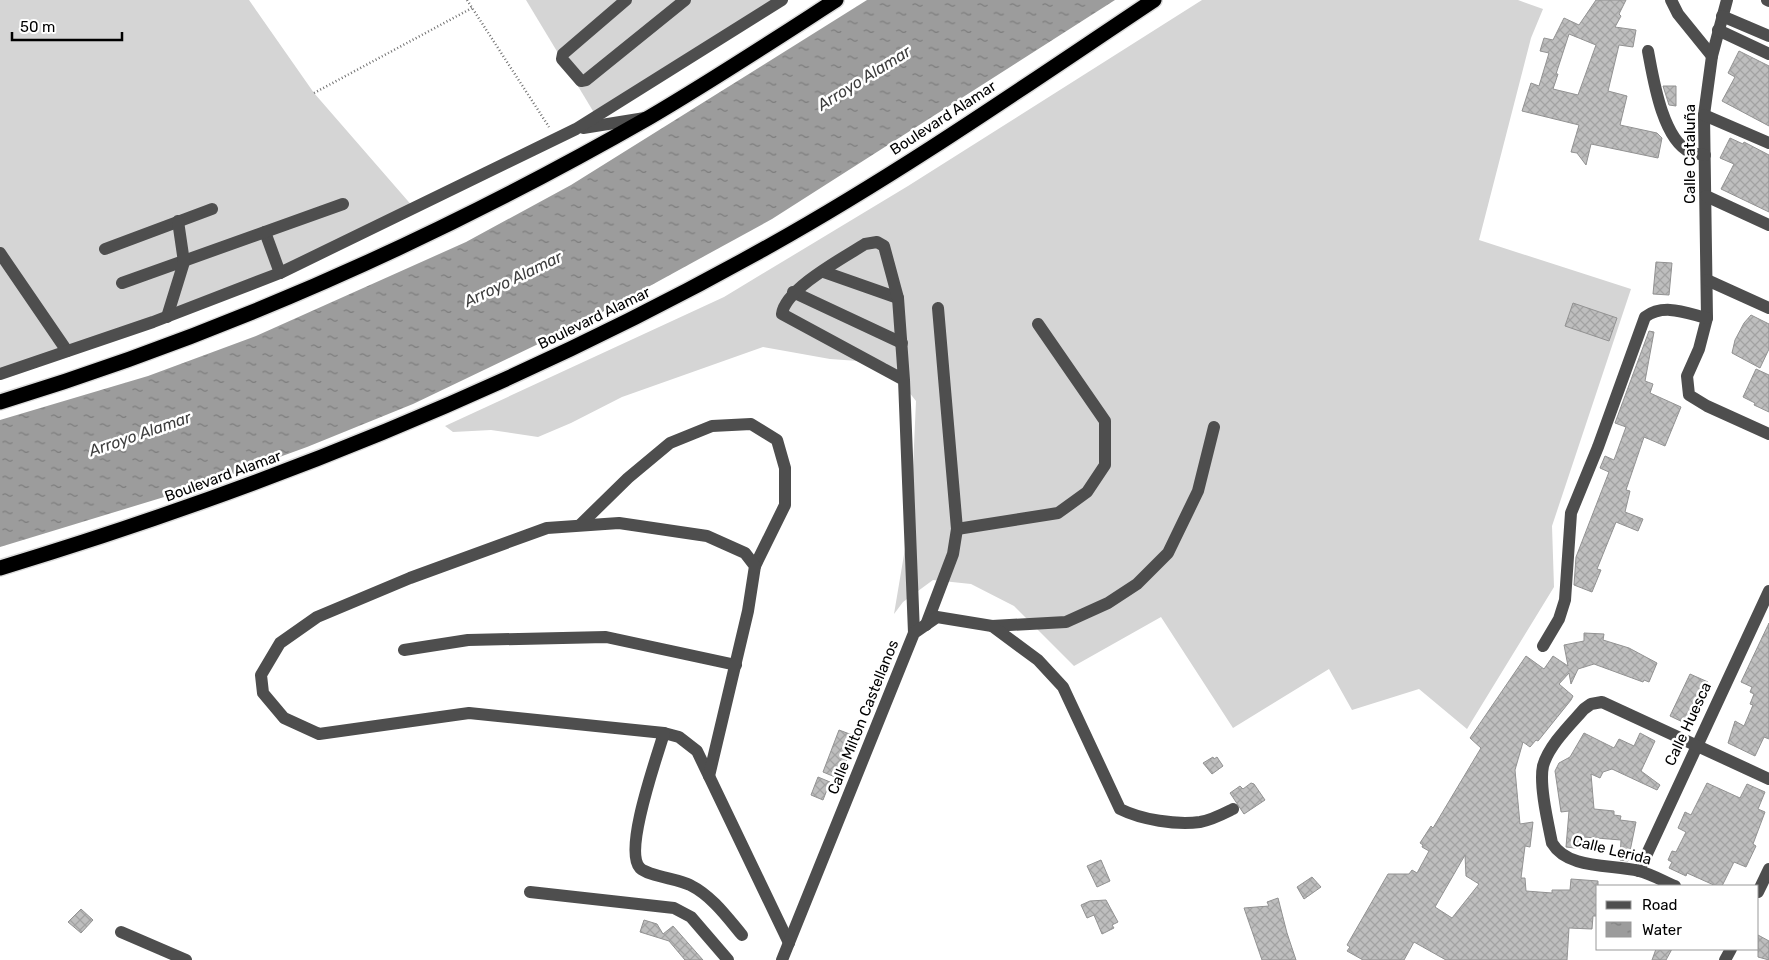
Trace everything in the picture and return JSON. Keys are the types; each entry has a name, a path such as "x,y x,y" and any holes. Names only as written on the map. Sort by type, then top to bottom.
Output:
{"highway":[{"path":"0,402 161,349 320,285 431,234 650,117 836,0"},
{"name":"Boulevard Alamar","path":"0,568 208,502 333,454 586,343 708,280 830,211 983,114 1154,0"}],"street":[{"path":"626,0 563,54 562,59 581,81 586,80 685,0"},
{"path":"0,374 167,317 280,273 576,129 782,0"},
{"path":"1671,0 1678,14 1712,56"},
{"name":"Calle Cataluña","path":"1727,0 1712,56 1704,115 1707,318 1699,349 1687,376 1687,388 1689,394 1707,406 1769,434"},
{"path":"1722,16 1769,36"},
{"path":"1718,30 1769,54"},
{"path":"1648,51 1656,95 1666,120 1680,144 1690,152 1705,155"},
{"path":"1704,115 1769,143"},
{"path":"576,129 650,117"},
{"path":"1706,196 1769,225"},
{"path":"122,283 343,204"},
{"path":"105,249 212,209"},
{"path":"167,317 184,262 178,221"},
{"path":"265,232 280,273"},
{"path":"904,380 782,314 783,306 793,292 864,244 877,242 884,246 898,298 902,344 904,380 914,633"},
{"path":"0,253 66,352"},
{"path":"824,272 898,298"},
{"path":"1707,280 1769,308"},
{"path":"793,292 902,344"},
{"path":"926,625 953,554 957,529 938,308"},
{"path":"1544,646 1559,619 1565,600 1571,512 1598,447 1645,317 1654,310 1671,309 1707,318"},
{"path":"957,529 1058,513 1088,492 1105,465 1105,421 1038,324"},
{"path":"580,526 628,478 670,443 712,426 751,424 777,440 785,468 785,505 755,566 748,611 709,776"},
{"path":"992,626 1066,622 1108,603 1137,584 1168,553 1198,491 1214,427"},
{"path":"755,566 745,553 707,536 619,523 547,528 410,578 317,616 280,642 261,675 262,694 284,718 319,734 469,713 679,736 697,751 789,943"},
{"name":"Calle Huesca","path":"1639,871 1769,591"},
{"name":"Calle Milton Castellanos","path":"782,960 914,633 937,617 992,626 1038,660 1063,687 1120,809 1129,814 1188,823 1202,822 1233,810"},
{"path":"404,650 468,640 606,637 736,665"},
{"name":"Calle Lerida","path":"1673,885 1639,871 1590,864 1566,857 1557,852 1552,843 1543,782 1543,767 1547,756 1568,727 1591,704 1602,702 1696,745"},
{"path":"664,733 635,837 635,860 642,870 691,885 714,902 742,935"},
{"path":"1696,745 1769,779"},
{"path":"1759,890 1769,869"},
{"path":"530,892 674,908 691,917 728,960"},
{"path":"121,932 186,960"}],"path":[{"path":"467,0 557,138"},
{"path":"314,93 472,8"}],"shaded area":[{"path":"0,0 249,0 314,93 414,208 272,277 0,374"},
{"path":"526,0 781,0 596,116"},
{"path":"1202,0 1518,0 1543,9 1531,38 1479,240 1631,289 1552,526 1554,587 1467,729 1419,689 1352,710 1329,669 1233,728 1161,617 1074,666 1014,606 971,584 933,580 903,602 894,614 911,513 916,401 886,363 830,359 763,347 622,397 571,423 538,437 491,430 453,432 445,426 724,297 908,186"}],"water":[{"name":"Arroyo Alamar","path":"867,0 1115,0 772,219 586,321 413,404 307,447 197,487 0,547 0,420 148,376 256,336 466,242 571,185"}],"building":[{"path":"1596,0 1626,0 1615,27 1636,30 1633,47 1619,45 1608,91 1627,96 1620,125 1657,133 1662,138 1658,158 1591,144 1586,165 1577,153 1571,152 1579,125 1522,111 1531,83 1539,86 1549,53 1540,51 1544,38 1553,40 1564,18 1579,25","holes":["1569,34 1596,45 1578,95 1553,89"]},
{"path":"1739,51 1769,66 1769,126 1722,101 1735,77 1728,73"},
{"path":"1663,86 1676,86 1676,106 1669,105"},
{"path":"1730,138 1743,144 1744,142 1769,155 1769,212 1721,189 1734,164 1720,158"},
{"path":"1656,262 1672,263 1669,295 1653,294"},
{"path":"1573,303 1617,318 1609,341 1565,326"},
{"path":"1751,315 1769,324 1769,349 1760,368 1732,353 1735,340 1744,323"},
{"path":"1649,331 1654,332 1645,381 1653,384 1650,393 1681,407 1665,446 1644,437 1626,490 1630,491 1625,512 1643,519 1638,531 1616,522 1597,569 1601,570 1592,592 1574,585 1576,557 1609,472 1600,468 1605,456 1614,460 1626,427 1615,423"},
{"path":"1756,369 1769,375 1769,412 1743,397"},
{"path":"1769,623 1769,739 1764,737 1755,756 1728,743 1735,721 1744,726 1753,705 1750,704 1754,694 1750,692 1752,687 1741,682"},
{"path":"1584,633 1604,634 1603,640 1629,648 1657,663 1649,682 1644,680 1643,682 1594,664 1578,669 1571,684 1569,673 1559,684 1573,696 1571,700 1538,741 1536,740 1530,747 1523,742 1515,770 1520,824 1533,822 1530,847 1525,846 1521,878 1525,878 1526,891 1552,893 1552,890 1570,890 1571,879 1598,881 1598,885 1596,885 1596,916 1593,916 1592,929 1569,928 1567,960 1446,960 1414,942 1404,960 1363,960 1347,951 1350,947 1347,945 1388,874 1409,874 1412,870 1417,873 1429,851 1422,847 1423,845 1420,843 1431,826 1433,828 1481,748 1470,738 1526,656 1544,669 1553,656 1568,666 1564,645 1584,641","holes":["1465,855 1466,876 1479,884 1452,918 1435,907"]},
{"path":"1690,674 1708,682 1689,725 1670,716"},
{"path":"839,730 855,736 840,779 823,772"},
{"path":"1584,733 1614,748 1619,739 1634,746 1640,733 1655,741 1641,771 1660,785 1657,790 1612,769 1603,772 1600,778 1591,774 1594,809 1614,811 1614,815 1621,816 1620,820 1636,822 1628,861 1620,860 1621,840 1584,837 1583,849 1566,847 1569,811 1561,812 1555,771 1559,763 1570,757"},
{"path":"1213,757 1214,759 1217,757 1223,766 1212,774 1203,763"},
{"path":"818,777 830,782 823,800 811,795"},
{"path":"1251,783 1254,784 1265,800 1244,814 1230,793 1240,786 1243,789"},
{"path":"1707,783 1740,798 1747,784 1765,792 1758,809 1765,812 1753,844 1756,846 1746,867 1734,862 1722,885 1714,885 1687,873 1686,876 1669,868 1672,862 1668,860 1672,851 1676,852 1686,832 1678,828 1685,812 1691,815"},
{"path":"1101,860 1110,881 1097,887 1087,866"},
{"path":"1312,877 1321,887 1304,899 1297,887"},
{"path":"1278,898 1296,960 1262,960 1244,908 1269,906 1267,902"},
{"path":"1106,900 1118,922 1112,925 1114,928 1102,934 1094,915 1087,918 1081,905 1090,901"},
{"path":"81,909 93,920 81,933 68,922"},
{"path":"644,920 657,924 663,934 673,926 703,960 685,960 669,941 640,932"},
{"path":"1759,936 1769,941 1769,960 1758,957"},
{"path":"1656,950 1671,950 1666,960 1652,960"}]}
